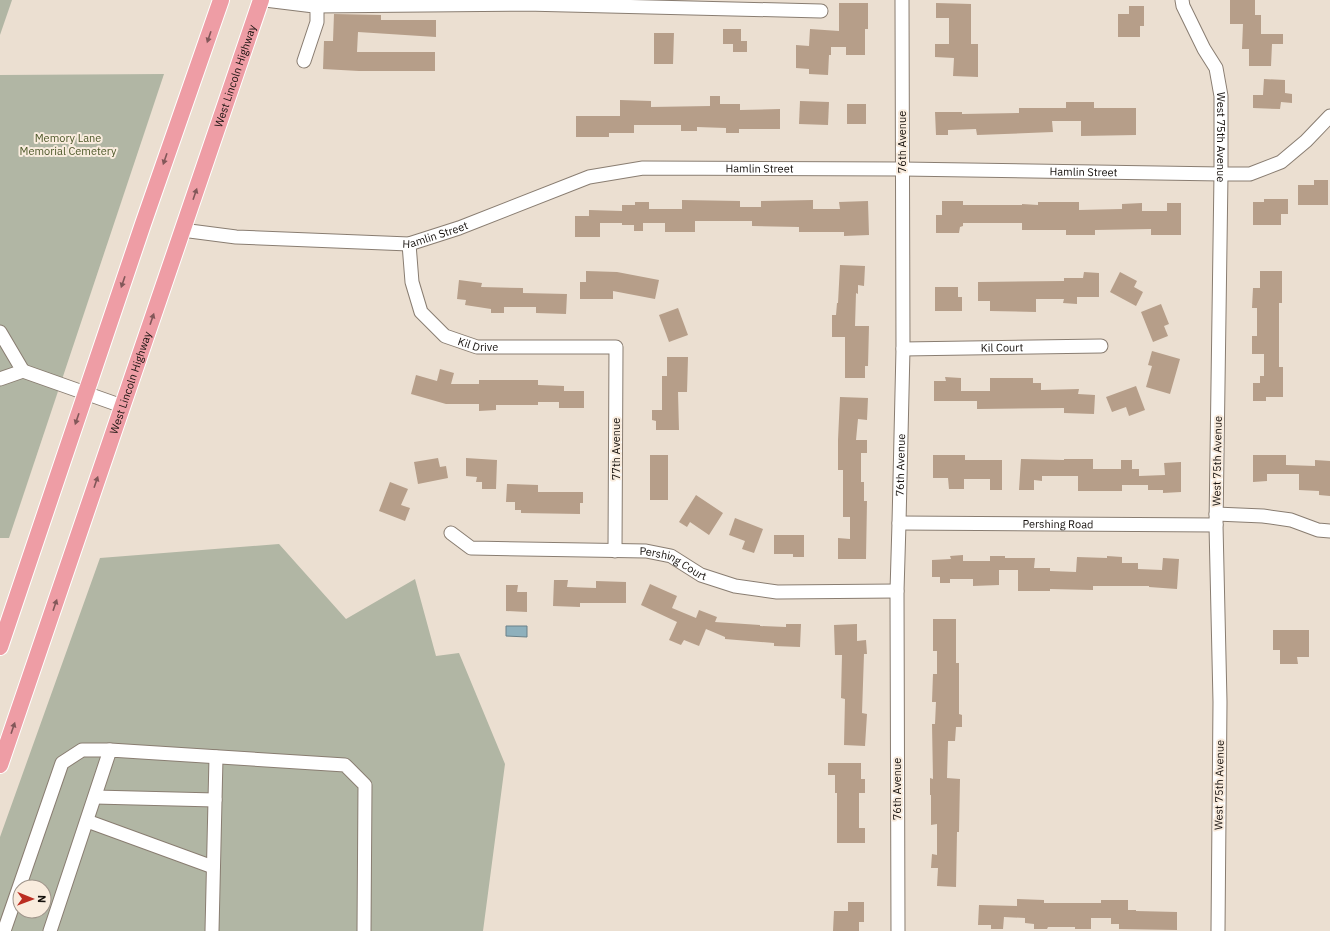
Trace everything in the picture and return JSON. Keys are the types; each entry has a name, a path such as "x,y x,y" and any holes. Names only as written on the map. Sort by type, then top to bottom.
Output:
{"main road":[{"path":"0,647 143,224 222,0"},
{"name":"West Lincoln Highway","path":"0,765 261,0"}],"street":[{"path":"265,0 314,6 525,4 821,11"},
{"name":"76th Avenue","path":"898,931 897,591 900,523 903,349 902,0"},
{"name":"West 75th Avenue","path":"1182,0 1182,6 1204,49 1216,68 1220,96 1216,520 1220,702 1218,931"},
{"path":"304,61 317,22 317,11 314,6"},
{"name":"Hamlin Street","path":"182,230 236,237 409,244 459,228 589,177 643,168 902,169 1250,174 1281,162 1306,141 1330,116"},
{"name":"Kil Drive","path":"409,244 412,282 421,312 445,336 477,347 616,347"},
{"path":"0,332 23,371 122,406"},
{"name":"Kil Court","path":"903,349 1101,346"},
{"name":"77th Avenue","path":"615,551 616,347"},
{"path":"0,379 23,371"},
{"name":"Pershing Road","path":"900,523 1216,520 1263,516 1291,520 1318,530 1330,531"},
{"name":"Pershing Court","path":"451,533 470,548 646,551 671,556 701,575 735,586 777,592 897,591"},
{"path":"4,931 62,763 82,750 110,750 345,765 365,785 364,931"},
{"path":"50,931 110,750"},
{"path":"212,931 216,757"},
{"path":"95,797 215,800"},
{"path":"86,821 213,867"}],"green space":[{"path":"0,0 12,0 0,35"},
{"name":"Memory Lane Memorial Cemetery","path":"164,74 9,538 0,538 0,75"},
{"path":"279,544 346,619 415,579 436,656 459,653 505,764 483,931 0,931 0,837 100,558"}],"water":[{"path":"506,626 527,626 527,637 506,636"}],"building":[{"path":"1230,0 1255,0 1255,15 1261,15 1261,34 1283,34 1283,44 1272,44 1271,66 1249,66 1249,49 1242,49 1243,24 1230,24"},
{"path":"839,3 868,3 868,29 865,29 865,55 846,55 846,47 831,47 828,75 809,74 809,69 796,68 796,45 809,46 810,29 839,31"},
{"path":"936,3 971,4 971,44 978,44 978,77 953,76 954,58 935,57 935,44 949,44 949,18 936,18"},
{"path":"1129,6 1144,6 1144,26 1140,26 1140,37 1118,37 1118,14 1129,14"},
{"path":"334,14 381,15 381,20 436,20 436,37 358,32 357,52 435,52 435,71 359,71 323,69 324,41 333,41"},
{"path":"723,29 741,29 741,41 747,41 747,52 733,52 733,44 723,44"},
{"path":"654,33 674,33 673,64 654,64"},
{"path":"1264,79 1285,80 1285,93 1292,94 1292,103 1281,102 1280,109 1253,108 1253,95 1263,95"},
{"path":"710,96 720,96 720,104 740,104 740,110 780,109 780,129 739,129 739,133 726,133 726,128 697,127 697,131 681,131 681,125 634,125 634,133 609,133 609,137 576,137 576,116 620,116 620,100 651,101 651,107 710,106"},
{"path":"800,101 829,102 828,125 799,124"},
{"path":"1066,102 1094,102 1094,108 1136,108 1136,135 1081,136 1081,121 1052,121 1053,132 977,135 976,129 948,130 948,135 936,135 935,112 962,112 962,114 1019,113 1019,108 1066,108"},
{"path":"847,104 866,104 866,124 847,124"},
{"path":"1314,180 1328,180 1328,205 1298,205 1298,185 1314,185"},
{"path":"1264,199 1288,199 1288,214 1281,214 1281,225 1253,225 1253,202 1264,202"},
{"path":"682,200 740,201 740,207 761,207 761,201 813,200 813,209 840,209 839,202 868,201 869,235 844,236 844,232 799,232 799,227 752,226 752,221 695,221 695,232 665,232 665,223 643,223 643,231 634,231 634,225 622,225 622,223 600,223 600,237 575,237 575,216 589,216 589,210 622,211 622,205 635,205 635,202 649,202 649,209 682,209"},
{"path":"942,201 963,201 963,205 1038,205 1038,202 1079,202 1079,210 1122,209 1122,204 1142,203 1142,211 1167,211 1167,203 1181,203 1181,235 1151,235 1151,229 1095,230 1095,235 1066,235 1066,230 1022,230 1022,223 963,223 963,226 960,227 959,233 936,233 936,215 942,215"},
{"path":"840,265 865,266 864,286 858,285 858,294 856,293 855,326 869,326 868,366 865,366 865,378 845,378 845,337 832,337 832,315 836,315 838,303"},
{"path":"586,271 617,272 659,280 655,299 613,291 613,299 580,299 580,282 586,282"},
{"path":"1260,271 1282,271 1282,303 1279,303 1279,367 1283,367 1283,397 1266,397 1266,401 1253,401 1253,383 1260,383 1260,376 1264,376 1264,354 1252,354 1252,336 1257,336 1257,308 1252,308 1253,288 1260,288"},
{"path":"1084,272 1099,273 1099,297 1077,297 1077,304 1063,303 1064,299 1036,299 1036,312 990,311 990,301 978,301 978,282 1064,281 1064,278 1083,278"},
{"path":"1120,272 1137,281 1134,287 1143,292 1136,306 1110,292"},
{"path":"459,280 482,283 481,287 523,288 523,293 567,294 566,314 536,313 536,307 504,307 504,313 491,313 491,309 465,305 466,300 457,299"},
{"path":"935,287 958,287 958,297 962,297 962,311 935,311"},
{"path":"1161,304 1169,324 1164,326 1168,336 1153,342 1141,312"},
{"path":"678,308 688,335 669,342 659,315"},
{"path":"1152,351 1180,359 1170,394 1146,387 1152,366 1148,365"},
{"path":"667,357 688,357 687,392 678,392 679,430 656,430 656,421 652,420 652,410 662,410 662,376 667,376"},
{"path":"440,369 454,373 451,384 479,384 479,380 538,380 538,385 564,386 564,391 584,391 584,408 559,408 559,402 538,402 538,405 496,405 496,410 479,411 479,404 446,404 411,394 416,375 437,381"},
{"path":"945,377 961,378 961,391 990,391 990,378 1033,378 1033,383 1041,383 1041,390 1079,389 1078,394 1095,395 1094,414 1064,413 1064,408 977,409 977,401 934,401 934,381 946,381"},
{"path":"1136,386 1145,410 1129,416 1126,407 1112,412 1106,397"},
{"path":"840,397 868,398 867,420 858,419 856,440 867,440 867,453 861,453 861,482 864,482 864,501 867,501 866,559 838,559 838,538 850,539 850,517 843,517 843,470 838,470"},
{"path":"650,455 668,455 668,500 650,500"},
{"path":"933,455 965,455 965,460 1002,460 1002,490 990,490 990,479 964,479 964,489 949,489 948,478 933,478"},
{"path":"1253,455 1286,455 1286,465 1315,466 1315,460 1330,461 1330,496 1319,495 1319,491 1299,490 1299,474 1267,474 1267,481 1253,482"},
{"path":"438,458 440,467 446,466 448,478 418,484 414,462"},
{"path":"466,458 497,460 496,489 482,489 482,482 476,482 477,477 466,476"},
{"path":"1021,459 1093,459 1093,469 1121,469 1121,460 1132,460 1132,469 1139,469 1139,476 1165,475 1164,463 1181,462 1181,492 1163,493 1163,490 1148,490 1148,485 1122,485 1122,491 1078,491 1078,476 1042,476 1042,481 1034,480 1034,490 1019,490"},
{"path":"390,482 408,489 401,505 410,508 405,521 379,511"},
{"path":"507,484 538,485 538,492 583,492 583,503 580,503 580,514 521,513 521,510 515,510 515,502 506,502"},
{"path":"696,495 723,513 709,535 690,522 687,527 679,522"},
{"path":"735,518 763,529 754,553 742,549 745,541 729,535"},
{"path":"774,535 804,535 804,557 793,557 793,554 774,554"},
{"path":"963,555 963,561 990,561 990,556 1005,556 1005,558 1035,558 1034,568 1050,568 1050,571 1076,572 1077,557 1122,557 1122,563 1138,563 1138,569 1162,570 1163,558 1179,559 1177,589 1149,586 1093,586 1093,590 1050,589 1050,591 1018,591 1018,570 999,570 999,585 973,586 973,579 950,579 950,583 940,583 940,577 932,577 932,560 951,559 950,556"},
{"path":"554,580 568,580 567,587 596,588 596,581 626,582 626,603 580,603 580,607 553,606"},
{"path":"650,584 677,596 672,608 696,618 699,610 717,617 715,622 786,627 786,624 801,624 800,647 774,646 774,643 725,639 725,637 706,629 699,646 684,640 681,645 669,640 677,622 641,605"},
{"path":"506,585 518,585 517,592 527,592 527,612 506,611"},
{"path":"933,619 956,619 956,663 959,663 959,714 962,715 962,727 956,727 955,741 948,741 947,778 960,779 956,887 937,886 938,868 931,868 932,854 937,855 937,824 931,825 930,795 930,778 933,779 932,724 935,724 936,702 932,702 933,674 937,674 937,651 933,651"},
{"path":"857,624 857,641 866,640 867,654 864,654 862,713 867,714 865,746 844,745 845,699 841,698 842,655 835,655 834,625"},
{"path":"1273,630 1309,630 1309,657 1297,657 1298,664 1280,664 1280,650 1273,650"},
{"path":"828,763 861,763 861,779 865,779 865,793 859,793 859,828 865,828 865,843 837,843 837,793 835,793 835,775 828,775"},
{"path":"1017,899 1044,900 1044,903 1101,903 1101,900 1128,900 1128,910 1177,912 1177,930 1119,929 1119,924 1111,924 1111,918 1091,918 1091,929 1075,929 1075,927 1048,927 1047,929 1034,929 1034,924 1025,923 1025,918 1004,917 1003,929 991,929 991,925 978,925 979,905 1017,906"},
{"path":"848,902 864,902 864,922 859,922 859,931 833,931 834,911 848,911"}]}
